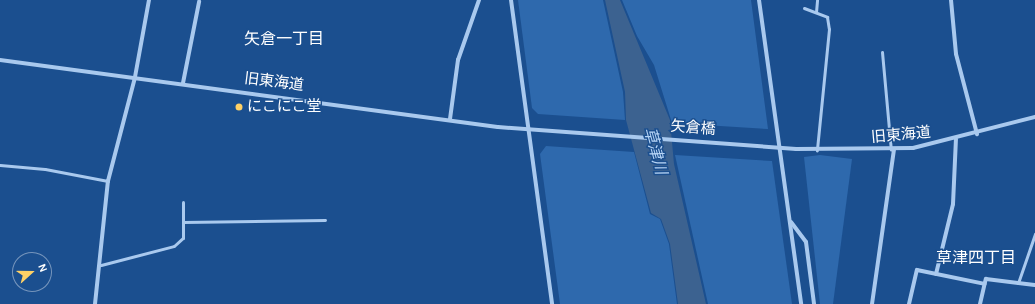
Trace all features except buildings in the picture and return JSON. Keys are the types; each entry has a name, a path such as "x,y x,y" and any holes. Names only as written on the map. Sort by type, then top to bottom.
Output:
{"street":[{"path":"95,304 101,266 108,181 135,77 149,0"},
{"path":"450,120 458,60 479,0"},
{"path":"510,0 552,304"},
{"path":"759,0 801,304"},
{"path":"950,0 956,54 977,134"},
{"path":"183,83 199,2"},
{"name":"旧東海道","path":"0,60 183,83 450,120 546,130"},
{"name":"旧東海道","path":"767,145 817,150 892,150 956,139 1035,117"},
{"name":"矢倉橋","path":"546,130 767,145"},
{"path":"936,274 953,204 956,139"},
{"path":"872,304 892,150"},
{"path":"790,221 806,242 814,304"},
{"path":"909,304 918,270 984,284"},
{"path":"980,304 986,279 1035,285"}],"lane":[{"path":"816,12 817,0"},
{"path":"804,8 827,17 829,29 817,150"},
{"path":"882,52 892,150"},
{"path":"0,165 45,169 108,181"},
{"path":"101,266 174,246 183,238 183,202"},
{"path":"183,222 325,220"},
{"path":"1018,283 1035,234"}],"shaded area":[{"path":"518,0 603,0 623,92 625,120 538,114 532,108"},
{"path":"622,0 751,0 768,129 672,123 654,65 637,36"},
{"path":"546,146 634,152 650,214 660,219 669,244 677,304 560,304 540,154"},
{"path":"675,155 772,161 792,304 708,304"},
{"path":"820,155 852,159 833,304 820,304 804,157"}],"water":[{"name":"草津川","path":"605,0 620,0 670,120 674,164 706,304 678,304 670,244 661,219 651,213 626,120 625,92"}],"place":[{"name":"にこにこ堂","path":"239,107"}],"district":[{"name":"矢倉一丁目","path":"284,39"},
{"name":"草津四丁目","path":"976,258"}]}
